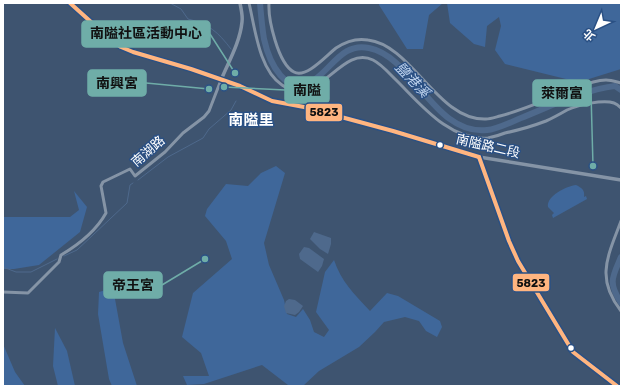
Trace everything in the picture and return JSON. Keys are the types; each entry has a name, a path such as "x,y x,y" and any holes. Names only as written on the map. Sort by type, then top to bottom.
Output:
{"street":[{"name":"南隘路二段","path":"70,3 111,40 121,47 191,69 272,101 304,107 479,156 621,180"},
{"name":"南湖路","path":"3,292 28,293 59,262 61,255 72,248 98,225 106,213 101,186 103,182 130,169 135,176 165,152 183,133 201,121 209,111 237,42 242,20 240,3"},
{"path":"249,3 260,53 274,78 287,89 305,91 316,86 349,61 358,58 373,60 384,68 438,120 452,129 471,137 488,138 547,121 569,109 589,104 607,101 616,103 621,108"},
{"path":"269,3 268,10 278,51 287,66 293,72 299,74 307,72 337,48 352,40 368,40 386,46 404,60 428,86 451,107 471,118 486,120 513,113 592,82 606,80 621,83"},
{"path":"479,156 513,251 527,277 573,352 617,386"},
{"path":"621,221 608,259 606,278 610,296 621,311"}],"shaded area":[{"path":"379,3 443,3 429,15 423,49 407,49"},
{"path":"447,3 621,3 621,69 589,79 570,80 505,64 495,50 501,26 499,17 487,26 485,47 474,44 450,23"},
{"path":"276,166 285,173 264,243 269,265 284,300 287,314 296,317 303,309 310,320 314,332 324,337 329,330 316,312 325,272 334,260 344,281 370,311 387,293 398,296 440,321 442,327 437,337 426,331 419,321 405,317 384,322 359,347 319,371 304,385 288,385 262,365 204,384 187,385 183,376 209,376 201,353 182,337 193,293 232,259 226,241 205,216 207,209 226,184 248,186 261,173"},
{"path":"576,185 583,190 584,197 586,196 587,199 553,218 552,215 554,213 548,207 550,199 558,192"},
{"path":"74,191 87,207 80,232 39,265 14,269 3,269 3,217 70,217 79,210"},
{"path":"314,232 331,238 328,254 320,249 310,239"},
{"path":"304,247 309,248 324,259 318,272 300,259 299,254"},
{"path":"113,288 123,343 137,386 112,386 109,379 98,314 99,292"},
{"path":"289,299 295,300 303,306 295,315 286,313 284,306 286,301"},
{"path":"55,328 67,351 75,386 58,386 53,366"},
{"path":"3,344 15,372 25,386 3,386"}],"waterway":[{"path":"170,3 181,9 188,19 207,26 222,38 231,49"},
{"name":"鹽港溪","path":"260,3 266,48 280,75 287,81 295,85 304,85 314,80 345,52 360,47 369,48 385,54 399,65 438,109 453,121 469,129 487,130 495,128 591,91 615,86 621,90"},
{"path":"138,180 168,157 203,138 209,129 231,110 236,101"},
{"path":"64,256 77,250 127,203 130,185 133,183"},
{"name":"鹽港溪","path":"621,257 615,270 613,280 614,290 621,303"},
{"path":"3,267 16,272 31,272 57,259"}],"transit line":[{"name":"5823","path":"70,3 111,40 121,47 133,52 191,69 240,86 272,101 304,107 393,131 479,157"},
{"name":"5823","path":"479,157 509,241 518,261 573,352 617,386"}],"place":[{"name":"南隘社區活動中心","path":"235,73"},
{"name":"南隘","path":"224,87"},
{"name":"南興宮","path":"209,89"},
{"name":"萊爾富","path":"593,166"},
{"name":"帝王宮","path":"205,259"}],"district":[{"name":"南隘里","path":"251,120"}]}
